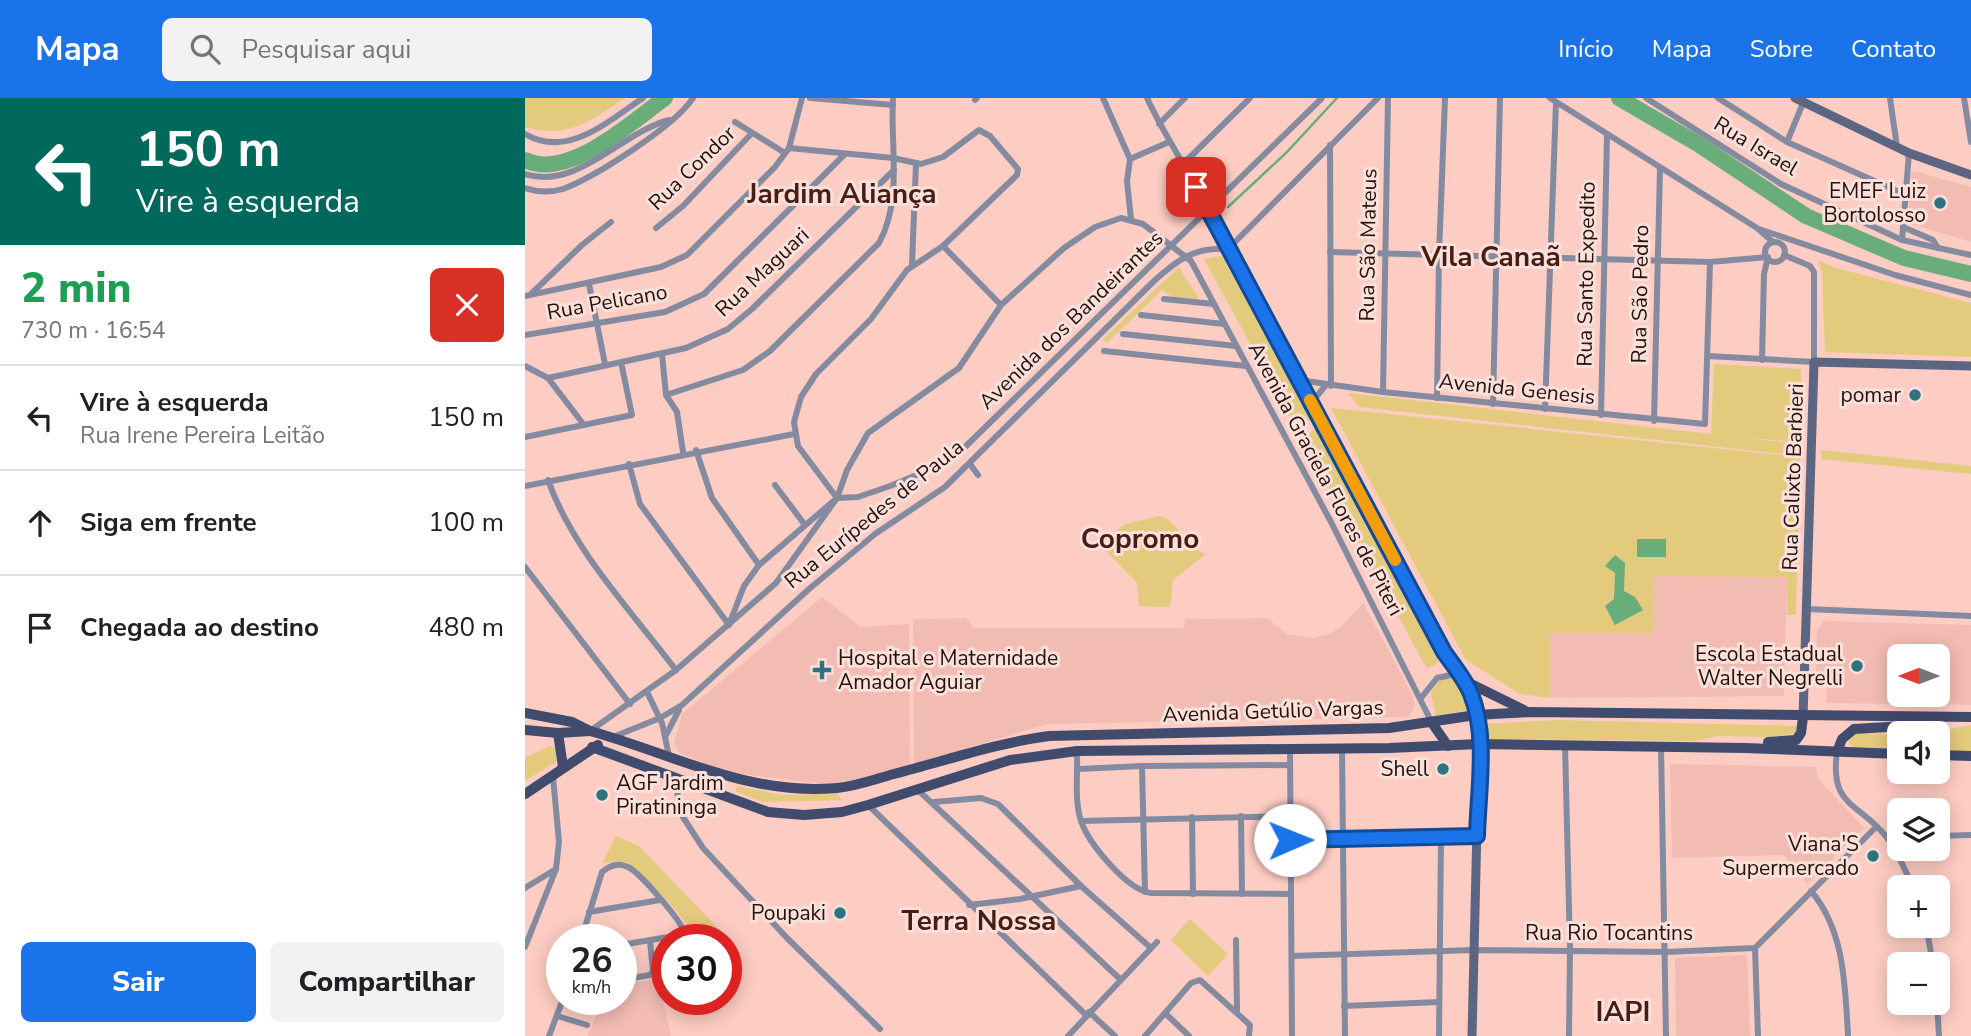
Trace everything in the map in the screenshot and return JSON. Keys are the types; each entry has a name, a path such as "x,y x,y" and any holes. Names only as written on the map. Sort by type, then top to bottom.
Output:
{"main road":[{"path":"1463,680 1530,712"},
{"name":"Avenida Getúlio Vargas","path":"525,713 572,722 590,731 738,781 782,787 843,787 919,769 1016,740 1049,736 1388,728 1476,715 1530,712 1965,718"},
{"path":"1745,748 1755,743 1796,740 1801,733 1803,717"},
{"path":"1837,752 1842,739 1854,729 1944,724 1965,718"},
{"path":"1432,723 1448,746"},
{"name":"Avenida Getúlio Vargas","path":"525,730 558,733 590,731"},
{"path":"558,733 563,767"},
{"name":"Rua Eurípedes de Paula","path":"525,793 592,747 613,737"},
{"name":"Avenida Getúlio Vargas","path":"592,747 768,812 804,815 842,812 1010,760 1077,751 1342,749 1479,744 1661,746 1887,754"},
{"path":"1950,755 1971,755"},
{"path":"842,812 848,803 843,787"}],"street":[{"path":"525,134 549,142 575,140 643,98"},
{"path":"525,188 551,192 564,188 656,134 693,98"},
{"path":"528,295 661,267 687,255 787,150 802,98"},
{"path":"666,395 743,370 780,342 879,243 887,228 892,207 894,170 893,102 810,98"},
{"path":"590,731 676,670 776,583 837,498 847,470 868,433 959,368 1001,305 1064,248 1095,227 1110,220 1131,219 1127,181 1130,159 1103,98"},
{"name":"Avenida Graciela Flores de Piteri","path":"1147,98 1182,165 1210,208 1228,249 1444,652 1471,693 1476,715"},
{"path":"1159,124 1185,98"},
{"path":"1182,165 1250,98"},
{"name":"Avenida dos Bandeirantes","path":"837,498 858,497 901,482 936,467 964,448 1322,98"},
{"path":"1185,255 1196,250 1228,249 1378,98"},
{"name":"Rua São Mateus","path":"1383,392 1388,98"},
{"path":"1437,398 1445,98"},
{"path":"1493,404 1500,98"},
{"name":"Rua Israel","path":"1646,98 1781,184 1902,240 1971,256"},
{"path":"1718,98 1787,142 1906,195"},
{"path":"1890,98 1897,147"},
{"path":"1964,98 1971,142"},
{"path":"1330,252 1710,262 1768,257 1776,261 1784,255 1781,244 1773,243 1757,228 1553,100"},
{"path":"1545,409 1553,100"},
{"path":"1787,142 1806,102 1909,153 1971,175"},
{"path":"525,174 539,178 560,174 587,163 652,125 671,120"},
{"path":"735,122 787,150 893,158 916,163 930,163 943,157 979,130 990,135 1016,163 1017,175 943,246 912,265 871,319 807,386 797,410 794,433 798,446 837,498"},
{"name":"Rua Condor","path":"656,228 683,206 752,133"},
{"name":"Rua Santo Expedito","path":"1601,415 1607,135"},
{"path":"1130,159 1169,142"},
{"path":"1311,403 1328,385 1330,145"},
{"path":"1902,240 1909,153"},
{"name":"Rua Pelicano","path":"525,335 666,312 704,294 844,155"},
{"path":"912,265 916,163"},
{"name":"Rua São Pedro","path":"1654,421 1660,168"},
{"name":"Rua Maguari","path":"548,379 662,354 708,341 728,329 752,309 894,170"},
{"name":"Avenida Graciela Flores de Piteri","path":"1131,219 1185,255 1214,304 1432,723"},
{"path":"528,295 582,244 611,222"},
{"path":"1903,227 1933,240 1938,248"},
{"path":"1757,228 1895,275 1971,295"},
{"path":"1762,360 1764,274 1768,257 1766,249 1773,243"},
{"path":"943,246 1001,305"},
{"name":"Rua Eurípedes de Paula","path":"613,737 660,718 682,705 874,534 932,497 969,464 1154,281 1185,255"},
{"name":"Rua Calixto Barbieri","path":"1784,255 1810,266 1814,272 1814,362 1803,717"},
{"path":"1710,262 1708,356 1971,366"},
{"path":"589,284 605,365"},
{"path":"1164,299 1214,304"},
{"path":"1141,315 1224,324"},
{"path":"1123,334 1235,345"},
{"path":"1104,351 1246,366"},
{"path":"662,354 666,395 677,412 683,453"},
{"name":"Avenida Genesis","path":"1299,380 1437,398 1705,425 1708,356"},
{"path":"525,437 632,415 621,362"},
{"path":"525,366 548,379 584,425"},
{"path":"525,485 794,433"},
{"path":"696,450 712,498 759,565"},
{"path":"629,464 639,504 729,625"},
{"path":"969,464 978,475"},
{"path":"548,480 554,499 575,536 676,670"},
{"path":"775,485 805,525"},
{"path":"729,625 740,595 759,565 837,498"},
{"path":"525,567 630,704"},
{"path":"1807,609 1971,616"},
{"name":"Avenida Graciela Flores de Piteri","path":"1444,652 1447,662 1444,675"},
{"path":"1421,698 1430,683 1444,675 1463,680"},
{"path":"647,692 660,718 669,757"},
{"path":"665,736 682,705"},
{"path":"1472,1036 1479,744 1476,715"},
{"path":"1565,745 1570,949 1569,1036"},
{"path":"1661,746 1666,1036"},
{"path":"1290,749 1292,1036"},
{"path":"1342,749 1345,1036"},
{"path":"1077,751 1081,821 1088,835 1126,882 1145,892 1290,894"},
{"path":"1837,752 1835,778 1841,794 1887,837"},
{"path":"1078,769 1290,765"},
{"path":"1142,766 1145,892"},
{"path":"525,947 556,869 558,832 552,777"},
{"path":"676,778 679,811 703,848 787,938 880,1029"},
{"path":"918,790 934,802 1121,979"},
{"path":"934,802 981,798 998,804 1081,886 1151,948"},
{"path":"868,805 969,905 1115,1036"},
{"path":"1241,816 1242,894"},
{"path":"1081,821 1289,816"},
{"path":"1192,817 1193,894"},
{"path":"1758,1036 1755,948 1875,828"},
{"path":"1950,836 1971,835"},
{"path":"1290,840 1477,836"},
{"path":"1439,1036 1441,837"},
{"path":"586,924 602,872 610,865 628,867 682,926 680,935 637,943"},
{"path":"525,888 556,869"},
{"path":"969,905 1081,886"},
{"path":"1811,891 1831,921 1841,954 1848,1036"},
{"path":"589,912 660,901"},
{"path":"1237,940 1237,1011"},
{"path":"637,977 650,975 653,971 650,941"},
{"path":"1068,1036 1157,942"},
{"name":"Rua Rio Tocantins","path":"1292,956 1345,956 1440,950 1570,949 1666,953 1755,948"},
{"path":"1145,1036 1191,983 1200,980 1250,1025 1249,1035"},
{"path":"1344,1006 1439,1002"},
{"path":"1165,1013 1189,1036"},
{"path":"1938,1015 1939,1036"},
{"path":"549,1036 557,1016 587,1025"}],"shaded area":[{"path":"525,98 625,98 578,126 554,131 525,127"},
{"name":"EMEF Luiz Bortolosso","path":"1914,171 1971,187 1971,242 1908,223 1911,173"},
{"path":"1222,256 1312,420 1299,420 1298,432 1204,259"},
{"path":"1818,260 1836,268 1971,303 1971,357 1825,352 1822,272"},
{"path":"1179,267 1199,299 1172,297 1162,290 1107,343 1102,340"},
{"path":"1714,364 1801,369 1800,442 1736,437 1800,444 1800,456 1359,407 1348,393 1711,434"},
{"path":"1331,408 1800,457 1796,615 1787,615 1787,577 1654,576 1653,633 1549,633 1549,698 1520,694 1466,660"},
{"path":"1316,427 1439,662 1427,669 1300,435 1308,435"},
{"path":"1821,450 1971,466 1971,474 1821,459"},
{"path":"1160,516 1167,519 1199,551 1206,554 1173,580 1170,607 1139,606 1137,583 1106,551 1101,541 1125,524"},
{"path":"1637,539 1666,539 1666,557 1637,557"},
{"path":"1615,555 1625,563 1624,591 1635,597 1643,610 1615,625 1605,606 1614,599 1615,573 1605,566"},
{"path":"1654,576 1787,577 1784,696 1549,698 1549,633 1653,633"},
{"name":"Hospital e Maternidade Amador Aguiar","path":"822,597 861,627 909,624 910,765 859,779 826,784 725,772 680,753 674,743 682,714"},
{"path":"1363,603 1412,694 1415,707 1408,717 1047,724 914,764 913,619 966,618 974,628 1183,628 1186,619 1267,618 1287,634 1313,638 1330,634 1342,626"},
{"name":"Escola Estadual Walter Negrelli","path":"1824,621 1971,625 1971,705 1950,705 1950,644 1887,644 1887,704 1826,703 1827,676 1816,675 1817,630"},
{"path":"1448,676 1457,679 1468,710 1436,716 1431,693 1438,681"},
{"path":"1557,720 1799,726 1795,733 1777,737 1718,736 1696,741 1484,739 1481,724"},
{"path":"1971,725 1971,752 1950,752 1950,729"},
{"path":"1856,733 1887,734 1887,750 1857,749 1849,744 1849,739"},
{"path":"549,746 557,748 556,762 525,781 525,758"},
{"path":"1670,764 1816,767 1818,779 1864,828 1807,884 1784,855 1672,858"},
{"path":"737,786 781,795 838,794 842,800 762,802 735,791"},
{"path":"616,836 639,846 714,924 687,924 668,901 627,862 602,863"},
{"path":"1190,919 1228,954 1208,976 1171,940"},
{"path":"1747,955 1750,1036 1676,1036 1675,958"},
{"path":"651,980 651,1015 666,1015 671,1036 588,1036 597,1015 637,1015 637,982"}],"waterway":[{"path":"525,160 542,164 561,163 580,156 617,134 665,98"},
{"path":"1228,207 1286,153 1337,98"},
{"path":"1619,98 1698,144 1806,216 1904,258 1971,274"}],"slow traffic":[{"path":"1310,400 1395,560"}],"place":[{"name":"EMEF Luiz Bortolosso","path":"1940,203"},
{"name":"pomar","path":"1915,395"},
{"name":"Escola Estadual Walter Negrelli","path":"1857,666"},
{"name":"Hospital e Maternidade Amador Aguiar","path":"822,670"},
{"name":"Shell","path":"1443,769"},
{"name":"AGF Jardim Piratininga","path":"602,795"},
{"name":"Viana'S Supermercado","path":"1873,856"},
{"name":"Poupaki","path":"840,913"}],"district":[{"name":"Jardim Aliança","path":"842,193"},
{"name":"Vila Canaã","path":"1491,256"},
{"name":"Copromo","path":"1140,538"},
{"name":"Terra Nossa","path":"979,920"},
{"name":"IAPI","path":"1623,1011"}],"route":[{"path":"1196,187 1210,208 1228,249 1444,652 1468,687 1475,706 1479,744 1477,836 1290,840"}]}
